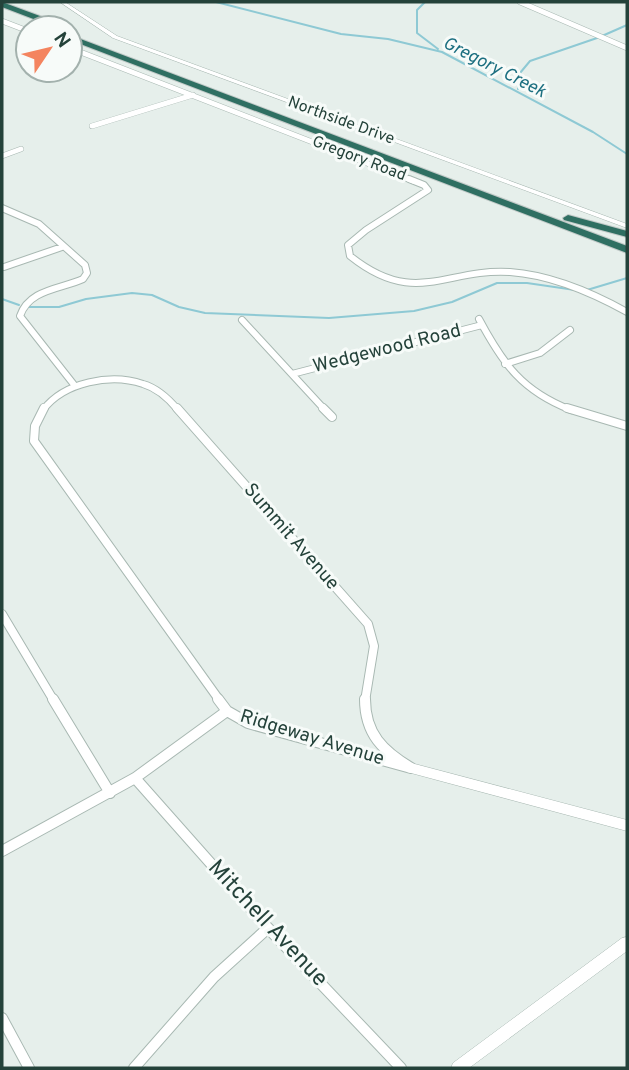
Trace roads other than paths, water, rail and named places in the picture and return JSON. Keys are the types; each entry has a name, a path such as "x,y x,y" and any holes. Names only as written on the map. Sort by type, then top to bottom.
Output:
{"highway":[{"path":"2,4 28,14"},
{"path":"84,35 627,241"},
{"path":"84,42 627,250"},
{"path":"536,206 627,234"}],"street":[{"name":"Northside Drive","path":"62,2 116,37 627,226"},
{"path":"520,2 627,48"},
{"name":"Gregory Road","path":"84,53 424,185 428,190 426,193 359,234 348,245 349,256 369,270 424,284 492,271 531,274 568,285 627,312"},
{"path":"92,126 193,95"},
{"path":"2,156 20,149"},
{"path":"2,208 39,224 62,247 80,258 87,273 76,283 32,298 21,309 20,316 75,386"},
{"path":"4,267 62,247"},
{"path":"242,320 332,417"},
{"name":"Wedgewood Road","path":"292,374 480,322 505,364"},
{"path":"570,330 550,350 538,356 505,364 520,383 544,399 563,408 627,426"},
{"name":"Summit Avenue","path":"75,386 93,381 119,379 158,390 368,624 375,646 364,700 364,716 369,733 380,748 411,768"},
{"name":"Ridgeway Avenue","path":"75,386 53,399 38,416 33,428 34,441 227,711 248,723 627,827"},
{"path":"2,614 110,793"},
{"path":"2,851 135,778 227,711"},
{"name":"Mitchell Avenue","path":"135,778 268,928 401,1068"},
{"path":"134,1068 207,981 239,950 268,928"},
{"path":"458,1068 627,943"},
{"path":"2,1017 29,1068"}],"waterway":[{"name":"Gregory Creek","path":"216,2 341,34 388,39 442,52 593,132 627,154"},
{"path":"425,2 417,10 417,33 438,49"},
{"path":"602,36 627,25"},
{"path":"518,89 520,73 530,61 597,38"},
{"path":"587,290 627,278"},
{"path":"28,307 59,307 86,299 132,293 152,295 179,307 205,313 329,318 414,311 452,302 497,283 527,283 575,290"},
{"path":"2,299 19,305"}]}
